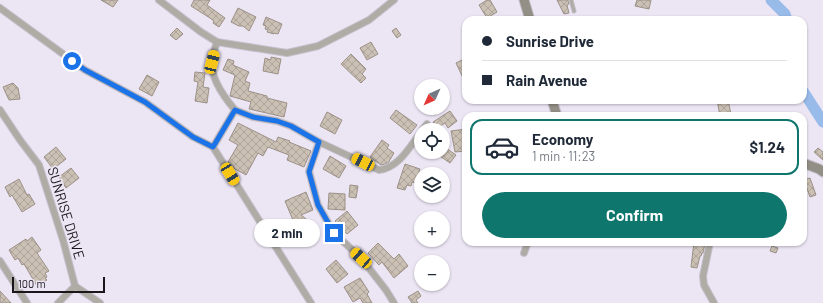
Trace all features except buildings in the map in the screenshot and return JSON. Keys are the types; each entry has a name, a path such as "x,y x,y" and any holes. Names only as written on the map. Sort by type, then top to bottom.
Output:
{"main road":[{"path":"524,0 529,16"},
{"path":"807,164 823,172"}],"street":[{"path":"159,0 201,32 217,42 287,53 318,46 369,20 394,0"},
{"path":"0,8 85,70 145,102 193,137 213,147 311,303"},
{"path":"217,42 212,62 214,77 235,110 253,117 277,121 291,126 319,142 380,170 387,169 398,162 414,141"},
{"name":"SUNRISE DRIVE","path":"0,110 39,165 64,240 75,286"},
{"path":"213,147 235,110"},
{"path":"319,142 309,172 318,205 334,233 361,258 386,290 394,303"},
{"path":"524,254 527,246"},
{"path":"709,246 703,276 704,285 714,303"},
{"path":"0,261 27,303"},
{"path":"58,303 75,286 100,303"}],"lane":[{"path":"571,0 574,11"}],"waterway":[{"path":"771,0 786,16"},
{"path":"807,97 823,122"}],"route":[{"path":"72,61 85,70 145,102 193,137 213,147 235,110 253,117 277,121 291,126 319,142 309,172 318,205 334,233"}]}
